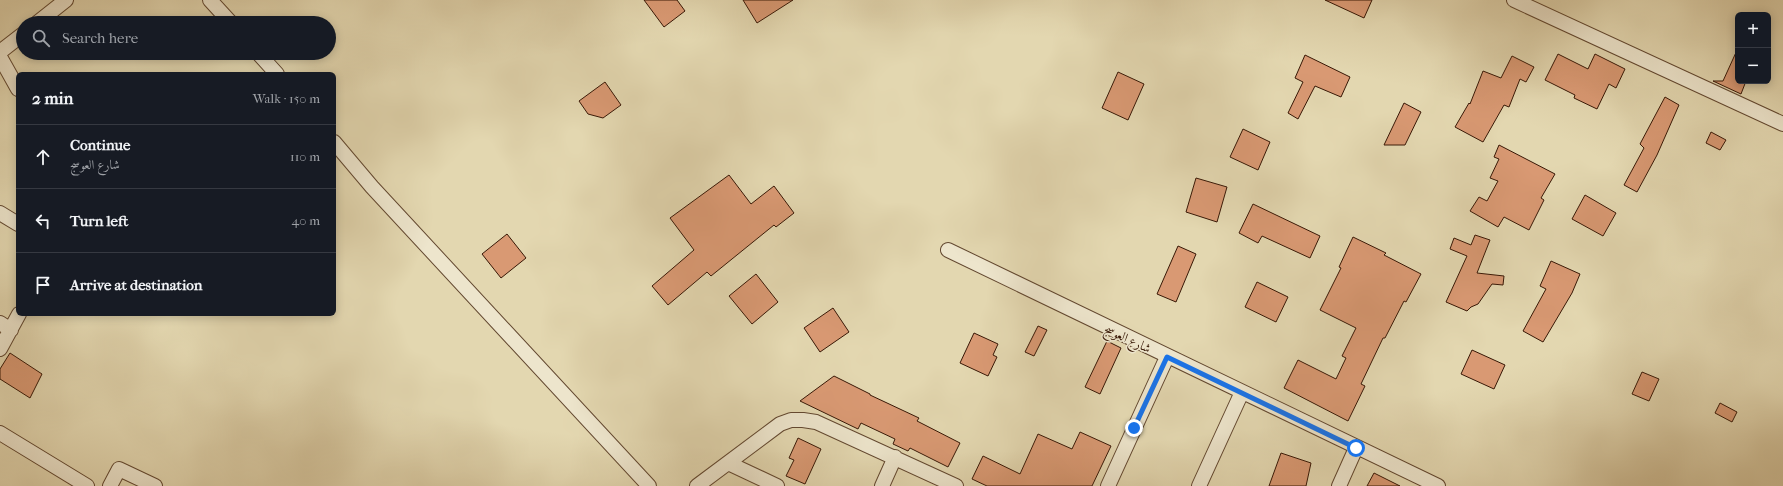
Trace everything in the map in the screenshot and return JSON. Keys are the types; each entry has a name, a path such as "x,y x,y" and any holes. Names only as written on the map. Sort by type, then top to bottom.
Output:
{"street":[{"path":"46,16 66,0"},
{"path":"210,0 225,16"},
{"path":"1514,0 1783,124"},
{"path":"0,52 16,39"},
{"path":"0,57 16,85"},
{"path":"264,60 275,72"},
{"path":"336,144 372,187 649,486"},
{"path":"0,213 16,223"},
{"name":"شارع العوسج","path":"948,250 1167,357 1438,486"},
{"path":"0,349 5,327 17,316"},
{"path":"1108,486 1167,357"},
{"path":"1199,486 1242,392"},
{"path":"698,486 780,424 791,420 803,420 823,425 956,486"},
{"path":"0,433 87,486"},
{"path":"1339,486 1356,448"},
{"path":"882,486 895,458"},
{"path":"728,463 777,486"},
{"path":"110,486 119,469 155,486"}],"building":[{"path":"644,0 677,0 685,11 664,27"},
{"path":"743,0 793,0 757,23"},
{"path":"1325,0 1372,0 1364,18"},
{"path":"1558,54 1588,69 1595,54 1625,69 1616,88 1609,84 1597,109 1574,98 1575,95 1545,80"},
{"path":"1305,55 1350,77 1341,97 1315,86 1298,119 1288,113 1303,82 1295,78"},
{"path":"1735,55 1735,84 1745,84 1741,94 1713,81 1723,81"},
{"path":"1512,56 1534,67 1526,82 1520,79 1509,107 1504,105 1483,142 1455,127 1469,103 1470,104 1483,71 1501,78"},
{"path":"1118,72 1144,84 1128,120 1102,108"},
{"path":"605,82 621,105 603,118 588,114 579,101"},
{"path":"1665,97 1679,105 1657,155 1637,192 1624,185 1644,148 1640,144"},
{"path":"1404,103 1421,112 1405,145 1384,145"},
{"path":"1243,129 1270,142 1258,170 1230,157"},
{"path":"1711,132 1726,140 1720,150 1706,143"},
{"path":"1499,145 1555,174 1541,198 1544,200 1529,230 1504,217 1498,227 1470,211 1479,197 1487,201 1498,181 1490,178 1499,159 1494,157"},
{"path":"729,175 751,204 774,186 794,213 776,227 774,225 711,276 707,272 668,305 652,286 694,250 670,218"},
{"path":"1196,178 1227,187 1217,222 1186,212"},
{"path":"1585,195 1616,213 1603,236 1572,219"},
{"path":"1253,204 1320,236 1310,258 1262,236 1258,243 1239,233"},
{"path":"507,234 526,258 501,278 482,254"},
{"path":"1475,235 1490,240 1477,273 1504,276 1503,285 1492,284 1478,304 1471,307 1467,311 1446,302 1467,256 1450,249 1454,238 1471,245"},
{"path":"1353,237 1386,253 1384,255 1421,274 1406,302 1404,301 1385,338 1383,338 1361,384 1365,386 1348,421 1284,388 1298,360 1336,379 1346,358 1342,356 1356,328 1320,310 1341,268 1339,267"},
{"path":"1178,246 1196,254 1176,302 1157,294"},
{"path":"1551,261 1580,274 1572,293 1543,342 1523,331 1546,289 1540,286"},
{"path":"756,274 778,302 752,324 729,296"},
{"path":"1257,282 1288,297 1276,322 1245,307"},
{"path":"833,308 849,332 820,352 804,328"},
{"path":"1038,326 1047,330 1034,356 1025,352"},
{"path":"974,333 998,344 993,355 997,357 988,376 960,363"},
{"path":"1107,341 1121,348 1100,394 1085,387"},
{"path":"1472,350 1505,365 1494,389 1461,374"},
{"path":"10,353 42,374 30,398 0,379 0,369"},
{"path":"1642,372 1659,379 1649,401 1632,394"},
{"path":"834,376 919,418 917,421 960,443 948,467 910,448 908,451 893,444 895,439 861,423 858,429 800,401"},
{"path":"1720,403 1737,412 1732,422 1715,413"},
{"path":"1080,432 1111,446 1092,486 987,486 972,479 983,456 1020,474 1038,434 1072,449"},
{"path":"798,438 821,449 805,484 786,476 794,460 789,458"},
{"path":"1281,453 1311,463 1306,486 1269,486"},
{"path":"1374,473 1400,486 1367,486"}],"route":[{"path":"1134,428 1167,357 1356,448"}]}
